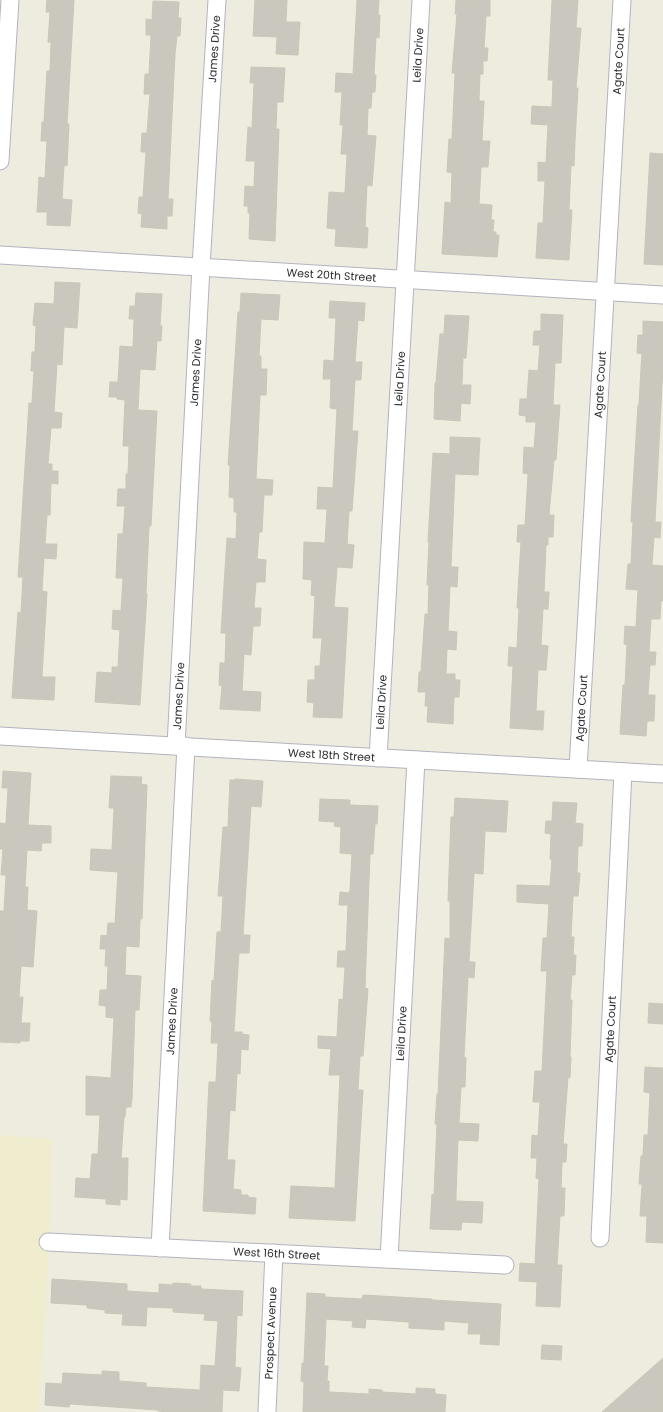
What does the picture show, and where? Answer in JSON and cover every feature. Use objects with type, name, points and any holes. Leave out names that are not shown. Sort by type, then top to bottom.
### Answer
[{"type":"street","points":[[0,161],[10,0]]},
{"type":"street","name":"James Drive","points":[[160,1248],[201,267],[217,0]]},
{"type":"street","name":"Leila Drive","points":[[378,758],[421,0]]},
{"type":"street","name":"Agate Court","points":[[578,769],[622,0]]},
{"type":"street","name":"West 20th Street","points":[[0,255],[663,295]]},
{"type":"street","name":"West 18th Street","points":[[0,736],[663,774]]},
{"type":"street","name":"Leila Drive","points":[[389,1259],[416,760]]},
{"type":"street","name":"Agate Court","points":[[600,1238],[624,772]]},
{"type":"street","name":"West 16th Street","points":[[48,1242],[505,1265]]},
{"type":"street","name":"Prospect Avenue","points":[[267,1412],[274,1253]]},
{"type":"shaded area","points":[[0,1135],[52,1139],[50,1228],[39,1412],[0,1412]]},
{"type":"building","points":[[47,0],[74,0],[67,124],[69,124],[67,166],[64,165],[62,199],[72,200],[70,226],[47,225],[47,212],[37,212],[39,177],[45,178],[47,141],[41,141],[42,122],[44,122],[47,71],[50,71],[51,42],[48,42],[50,12],[46,12]]},
{"type":"building","points":[[255,0],[287,0],[286,22],[300,22],[298,55],[276,54],[277,37],[253,36]]},
{"type":"building","points":[[357,0],[379,0],[378,15],[380,15],[379,38],[376,37],[374,75],[376,75],[375,92],[372,92],[371,108],[368,108],[367,135],[376,136],[372,186],[367,185],[365,227],[368,228],[367,248],[335,246],[336,229],[327,228],[329,192],[345,193],[347,154],[341,154],[343,125],[340,125],[342,92],[335,92],[336,73],[353,74]]},
{"type":"building","points":[[456,0],[490,0],[490,16],[486,16],[484,48],[488,48],[487,61],[483,61],[483,74],[480,74],[479,101],[484,101],[482,141],[490,141],[488,167],[481,167],[479,204],[492,205],[491,220],[494,220],[493,232],[496,232],[496,235],[499,235],[497,257],[442,254],[445,202],[451,203],[452,173],[447,172],[449,139],[452,139],[455,73],[452,73],[457,14],[455,14]]},
{"type":"building","points":[[552,0],[578,0],[576,28],[581,28],[576,88],[578,88],[574,166],[571,165],[569,210],[572,210],[569,260],[536,258],[538,223],[543,223],[545,181],[538,181],[538,162],[546,163],[548,125],[531,124],[532,106],[552,107],[553,80],[548,80]]},
{"type":"building","points":[[153,1],[179,2],[178,18],[181,18],[180,36],[177,36],[175,54],[168,199],[173,199],[172,216],[167,216],[167,229],[141,227],[142,214],[138,213],[139,197],[143,197],[146,152],[141,152],[142,133],[147,133],[150,94],[144,94],[145,74],[149,74],[151,35],[146,35],[146,19],[152,20]]},
{"type":"building","points":[[251,67],[285,68],[283,102],[277,102],[276,129],[279,129],[275,241],[249,239],[250,213],[248,213],[248,206],[244,206],[245,186],[254,187],[255,161],[246,161],[248,127],[252,128],[254,83],[250,83]]},
{"type":"building","points":[[650,153],[663,154],[663,265],[644,264]]},
{"type":"building","points":[[55,282],[80,283],[77,328],[64,327],[62,365],[57,364],[54,412],[62,413],[61,428],[51,428],[48,464],[52,464],[52,471],[58,471],[58,484],[51,483],[50,515],[47,515],[45,544],[57,544],[56,559],[44,558],[42,591],[47,592],[42,677],[55,677],[54,700],[12,698],[18,612],[21,613],[23,577],[18,577],[29,403],[32,403],[34,371],[31,371],[32,352],[35,352],[36,326],[33,325],[35,303],[54,304]]},
{"type":"building","points":[[136,293],[162,294],[160,326],[162,326],[161,341],[157,341],[155,370],[140,369],[138,410],[157,411],[151,526],[149,526],[147,594],[140,705],[95,702],[97,672],[112,673],[112,667],[118,667],[120,630],[112,629],[113,610],[121,611],[123,578],[116,578],[118,534],[123,534],[125,506],[117,506],[118,489],[126,489],[129,446],[123,446],[125,400],[117,399],[117,397],[109,397],[110,382],[118,382],[120,346],[133,347],[134,319],[129,319],[130,306],[135,306]]},
{"type":"building","points":[[241,293],[280,295],[278,320],[261,319],[259,356],[261,356],[261,369],[267,369],[266,395],[260,395],[256,479],[273,480],[272,495],[264,495],[262,532],[259,532],[257,559],[266,560],[265,582],[256,582],[254,608],[261,608],[260,626],[253,626],[251,655],[244,654],[242,691],[261,692],[260,711],[220,709],[222,686],[219,685],[220,663],[225,663],[226,633],[221,633],[227,538],[236,539],[237,512],[234,512],[234,498],[229,497],[230,465],[228,465],[238,312],[240,312]]},
{"type":"building","points":[[330,301],[365,303],[364,321],[358,320],[355,362],[362,362],[361,380],[355,380],[352,431],[358,431],[352,511],[349,511],[347,544],[354,545],[352,568],[337,567],[334,607],[348,608],[342,718],[313,717],[314,703],[307,702],[308,680],[315,680],[315,666],[320,666],[322,638],[313,638],[315,596],[311,595],[312,580],[303,579],[304,542],[325,543],[327,509],[317,509],[318,487],[333,488],[337,409],[330,408],[331,379],[323,379],[324,360],[334,361],[336,318],[329,318]]},
{"type":"building","points":[[541,314],[563,315],[561,363],[555,363],[553,405],[560,405],[556,460],[554,460],[549,515],[554,515],[553,537],[548,537],[548,545],[546,545],[544,592],[549,592],[548,609],[543,609],[541,645],[548,646],[546,670],[538,670],[536,711],[544,711],[543,730],[510,728],[513,666],[508,666],[509,647],[517,648],[519,608],[517,608],[521,542],[517,542],[518,525],[525,525],[528,474],[523,473],[524,447],[534,448],[536,422],[526,422],[526,416],[519,415],[520,399],[527,399],[529,370],[538,371],[540,345],[533,345],[534,331],[541,331]]},
{"type":"building","points":[[445,315],[469,316],[466,358],[463,358],[462,385],[471,385],[470,404],[461,403],[460,421],[434,419],[435,383],[440,334],[444,334]]},
{"type":"building","points":[[643,321],[663,322],[663,366],[655,522],[661,522],[660,538],[654,537],[652,565],[663,566],[663,601],[661,601],[660,619],[651,619],[649,652],[656,652],[655,665],[650,665],[648,695],[655,695],[654,721],[647,721],[646,736],[620,734],[627,645],[624,644],[625,626],[636,627],[638,590],[626,589],[628,564],[631,564],[633,522],[631,522],[642,354],[637,353],[638,335],[643,335]]},
{"type":"building","points":[[450,437],[480,438],[478,475],[455,474],[451,567],[458,567],[457,587],[450,586],[448,631],[457,632],[456,650],[447,649],[446,674],[455,674],[455,680],[460,680],[459,697],[454,697],[453,724],[427,722],[428,706],[425,706],[426,692],[418,692],[419,672],[421,672],[425,614],[428,614],[428,542],[433,453],[450,454]]},
{"type":"building","points":[[3,771],[31,773],[28,825],[51,826],[51,843],[42,843],[41,851],[27,850],[25,887],[28,887],[27,910],[37,911],[33,967],[21,966],[19,997],[23,997],[21,1023],[30,1023],[29,1041],[20,1041],[20,1043],[0,1042],[0,911],[4,911],[6,875],[1,875],[3,849],[0,849],[0,823],[6,824],[8,788],[2,788]]},
{"type":"building","points":[[111,776],[142,777],[141,784],[147,785],[142,919],[140,919],[139,947],[126,946],[125,975],[141,976],[139,1010],[135,1010],[132,1099],[131,1107],[126,1107],[124,1117],[121,1158],[128,1158],[127,1200],[120,1199],[120,1205],[106,1204],[106,1199],[75,1197],[76,1178],[90,1179],[92,1154],[98,1154],[100,1115],[86,1115],[86,1076],[111,1078],[114,1018],[106,1017],[106,1006],[99,1005],[100,990],[107,990],[108,966],[105,966],[106,949],[100,949],[101,935],[107,936],[108,923],[115,923],[118,872],[90,870],[91,849],[112,850],[114,808],[109,808]]},
{"type":"building","points":[[230,780],[263,781],[261,807],[251,806],[243,935],[250,935],[249,953],[239,953],[234,1032],[242,1032],[242,1034],[249,1035],[248,1050],[241,1049],[240,1074],[237,1073],[235,1111],[230,1110],[227,1160],[235,1160],[233,1189],[241,1190],[241,1195],[248,1195],[248,1197],[256,1198],[255,1214],[203,1211],[209,1082],[216,1082],[218,1043],[211,1043],[212,1022],[210,1021],[212,980],[214,981],[217,932],[221,932],[223,896],[218,896],[223,827],[228,827]]},
{"type":"building","points":[[455,798],[508,801],[506,832],[485,831],[483,874],[474,873],[469,962],[475,962],[474,978],[468,977],[464,1057],[466,1058],[465,1087],[461,1087],[459,1123],[479,1124],[478,1141],[458,1140],[456,1201],[483,1202],[482,1223],[462,1222],[461,1230],[430,1229],[432,1194],[434,1195],[437,1124],[435,1124],[438,1094],[445,938],[450,939],[450,901],[448,901],[451,817],[454,817]]},
{"type":"building","points":[[320,799],[350,800],[350,805],[378,806],[373,854],[370,854],[365,988],[368,989],[363,1056],[360,1056],[358,1090],[363,1090],[355,1221],[289,1218],[291,1186],[335,1188],[340,1075],[329,1075],[331,1049],[318,1048],[318,1036],[337,1037],[339,999],[343,1000],[345,967],[337,967],[338,951],[346,951],[348,905],[339,905],[340,892],[349,893],[350,890],[352,854],[340,853],[341,827],[334,826],[335,822],[319,821]]},
{"type":"building","points":[[553,802],[577,803],[575,823],[583,824],[582,846],[578,846],[577,873],[580,873],[578,896],[573,896],[571,937],[574,937],[573,955],[576,955],[575,975],[572,975],[570,1000],[572,1000],[570,1078],[568,1077],[563,1144],[567,1144],[566,1162],[562,1162],[561,1188],[565,1188],[564,1216],[560,1216],[557,1265],[562,1265],[560,1307],[536,1306],[537,1282],[519,1281],[520,1263],[535,1264],[539,1179],[536,1178],[537,1158],[531,1158],[532,1135],[538,1136],[540,1102],[533,1102],[535,1071],[542,1071],[547,971],[541,971],[543,938],[547,938],[549,904],[517,902],[517,885],[550,886],[552,860],[550,859],[551,834],[545,833],[546,821],[552,821]]},
{"type":"building","points":[[649,1003],[663,1004],[663,1024],[648,1023]]},
{"type":"building","points":[[645,1067],[663,1068],[663,1243],[646,1242],[647,1216],[640,1216],[642,1184],[639,1184],[641,1156],[643,1156],[644,1135],[648,1135],[650,1093],[644,1092]]},
{"type":"building","points":[[52,1279],[127,1284],[127,1291],[159,1293],[159,1284],[172,1285],[173,1283],[201,1286],[201,1289],[243,1291],[242,1316],[237,1315],[235,1367],[241,1368],[239,1391],[223,1390],[222,1412],[168,1412],[70,1404],[69,1407],[45,1405],[46,1383],[62,1384],[63,1373],[102,1375],[102,1371],[119,1372],[119,1381],[146,1383],[146,1387],[200,1390],[201,1365],[215,1366],[218,1321],[204,1320],[205,1314],[173,1312],[173,1308],[147,1307],[146,1326],[122,1325],[123,1314],[105,1313],[105,1310],[87,1308],[87,1305],[51,1303]]},
{"type":"building","points":[[307,1293],[325,1294],[325,1297],[362,1299],[363,1295],[501,1304],[499,1345],[480,1344],[481,1334],[468,1334],[469,1323],[444,1321],[444,1330],[409,1328],[409,1322],[366,1319],[365,1328],[352,1327],[353,1321],[326,1319],[324,1366],[328,1366],[327,1381],[329,1381],[329,1392],[369,1394],[369,1389],[382,1390],[382,1392],[416,1394],[416,1388],[435,1389],[435,1394],[446,1395],[445,1412],[303,1412],[304,1382],[301,1381],[302,1363],[304,1363]]},
{"type":"building","points":[[542,1345],[562,1346],[561,1360],[541,1359]]},
{"type":"building","points":[[663,1358],[663,1412],[602,1412]]}]
